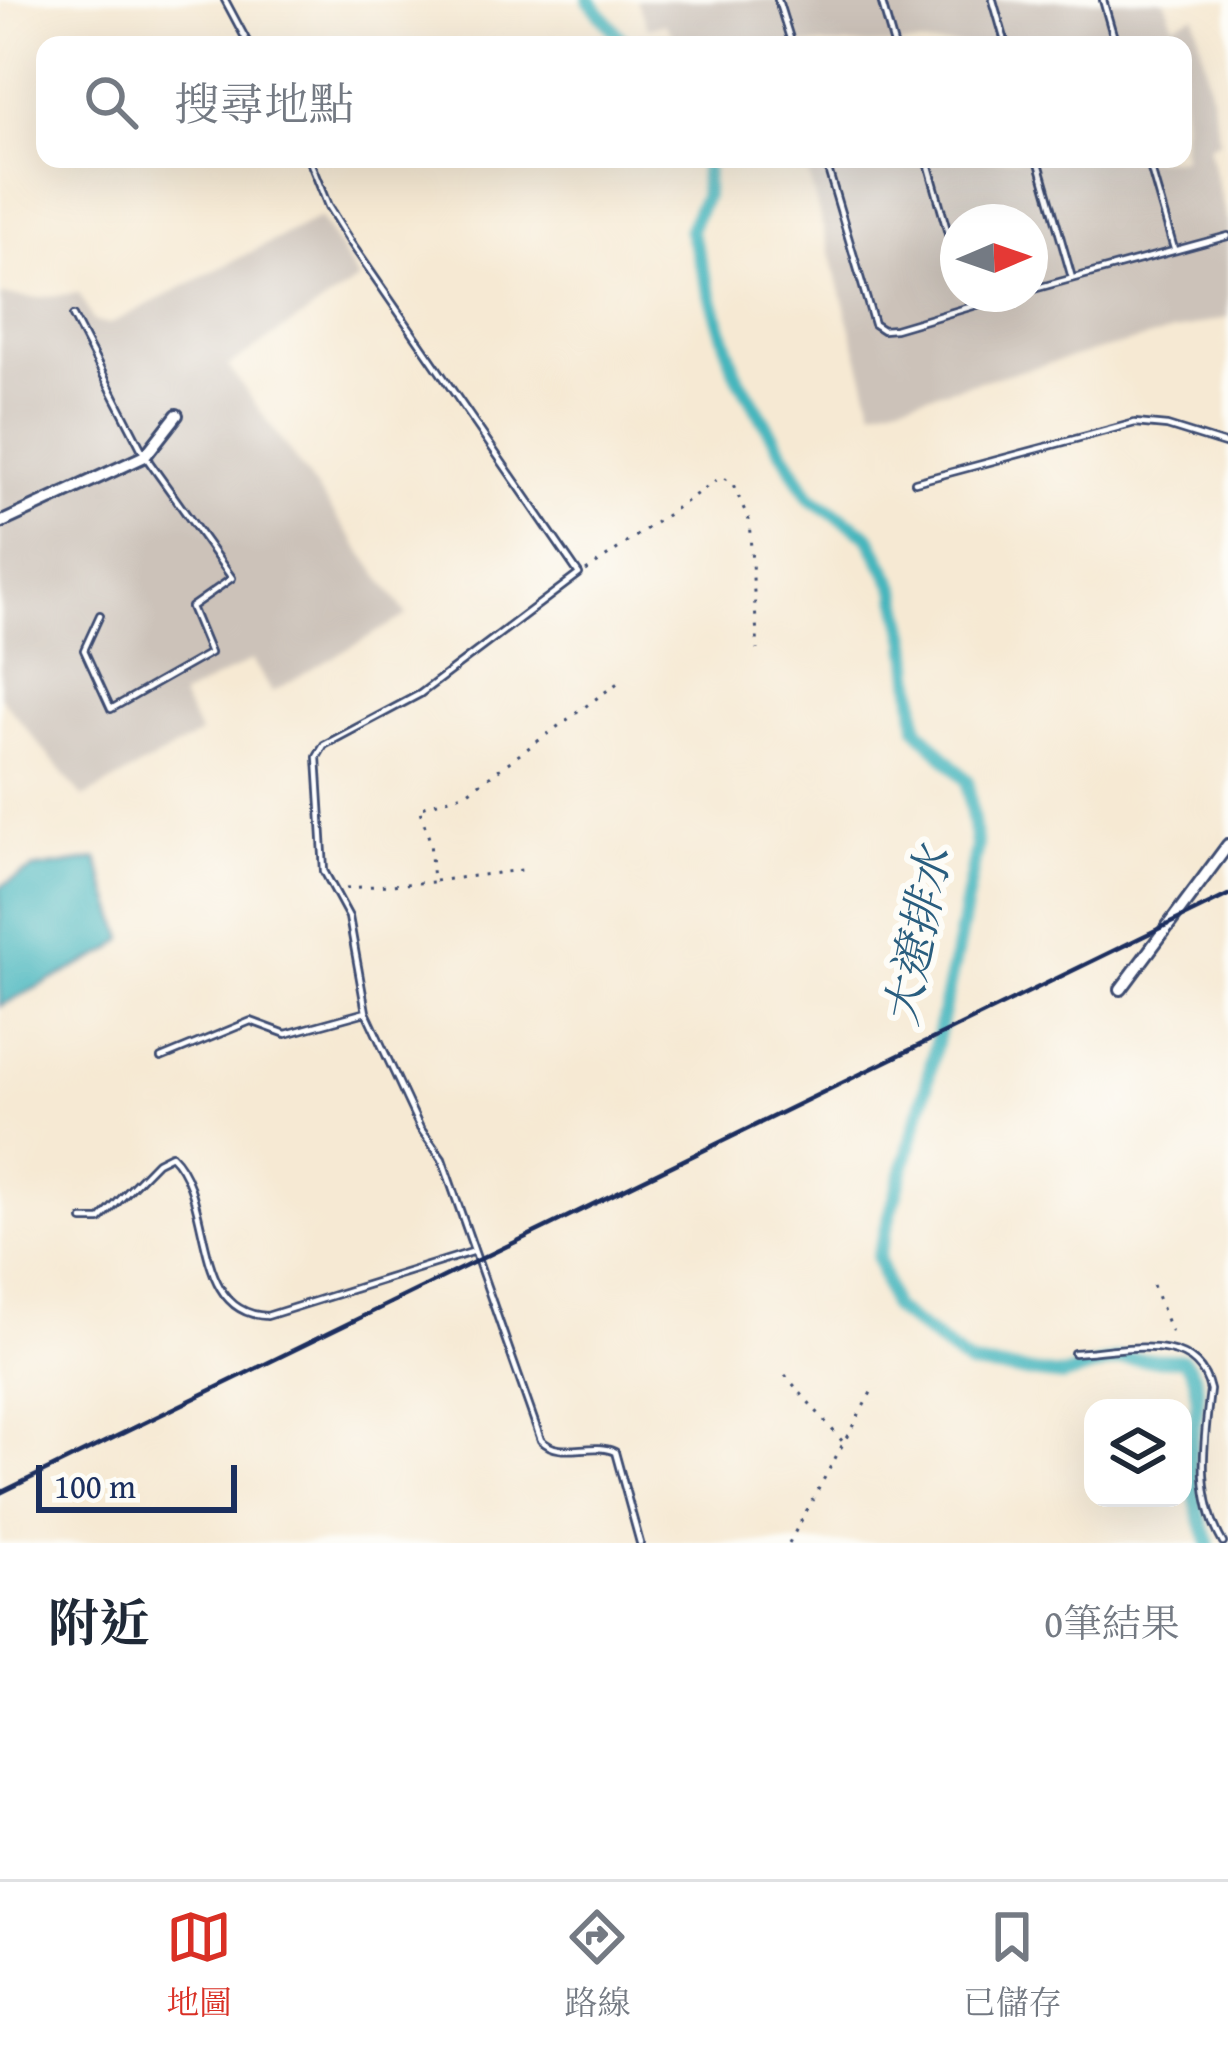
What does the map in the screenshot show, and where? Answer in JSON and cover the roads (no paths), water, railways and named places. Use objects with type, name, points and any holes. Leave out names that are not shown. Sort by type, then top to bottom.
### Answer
[{"type":"street","points":[[0,523],[145,456],[177,415]]},
{"type":"street","points":[[1121,988],[1228,845]]},
{"type":"lane","points":[[225,0],[244,36]]},
{"type":"lane","points":[[778,0],[789,36]]},
{"type":"lane","points":[[881,0],[891,36]]},
{"type":"lane","points":[[993,0],[1003,36]]},
{"type":"lane","points":[[1103,0],[1113,36]]},
{"type":"lane","points":[[313,168],[328,206],[351,243],[579,574],[420,694],[318,752],[324,872],[349,917],[366,1012],[420,1128],[442,1159],[541,1440],[554,1450],[607,1447],[615,1452],[640,1543]]},
{"type":"lane","points":[[828,168],[874,324],[883,330],[950,312]]},
{"type":"lane","points":[[930,168],[940,205]]},
{"type":"lane","points":[[1041,168],[1072,278]]},
{"type":"lane","points":[[1151,168],[1174,249]]},
{"type":"lane","points":[[1048,285],[1228,236]]},
{"type":"lane","points":[[74,316],[145,456],[232,578],[190,608],[210,653],[112,710],[84,650],[100,615]]},
{"type":"lane","points":[[915,482],[1135,423],[1228,445]]},
{"type":"lane","points":[[161,1058],[251,1021],[286,1034],[366,1012]]},
{"type":"lane","points":[[83,1220],[100,1220],[157,1162],[171,1155],[196,1199],[212,1274],[230,1301],[250,1316],[267,1316],[472,1252]]},
{"type":"lane","points":[[1074,1354],[1174,1348],[1191,1358],[1208,1380],[1202,1480],[1222,1543]]},
{"type":"water","points":[[97,859],[124,939],[0,1006],[0,887],[33,869]]},
{"type":"waterway","name":"大遼排水","points":[[589,0],[619,36]]},
{"type":"waterway","name":"大遼排水","points":[[706,168],[705,196],[690,229],[735,372],[810,498],[868,535],[896,589],[908,642],[917,728],[967,781],[977,846],[924,1096],[878,1257],[893,1307],[970,1365],[1062,1376],[1120,1359],[1183,1360],[1198,1394],[1191,1469],[1209,1543]]},
{"type":"railway","points":[[0,1493],[1228,895]]}]
